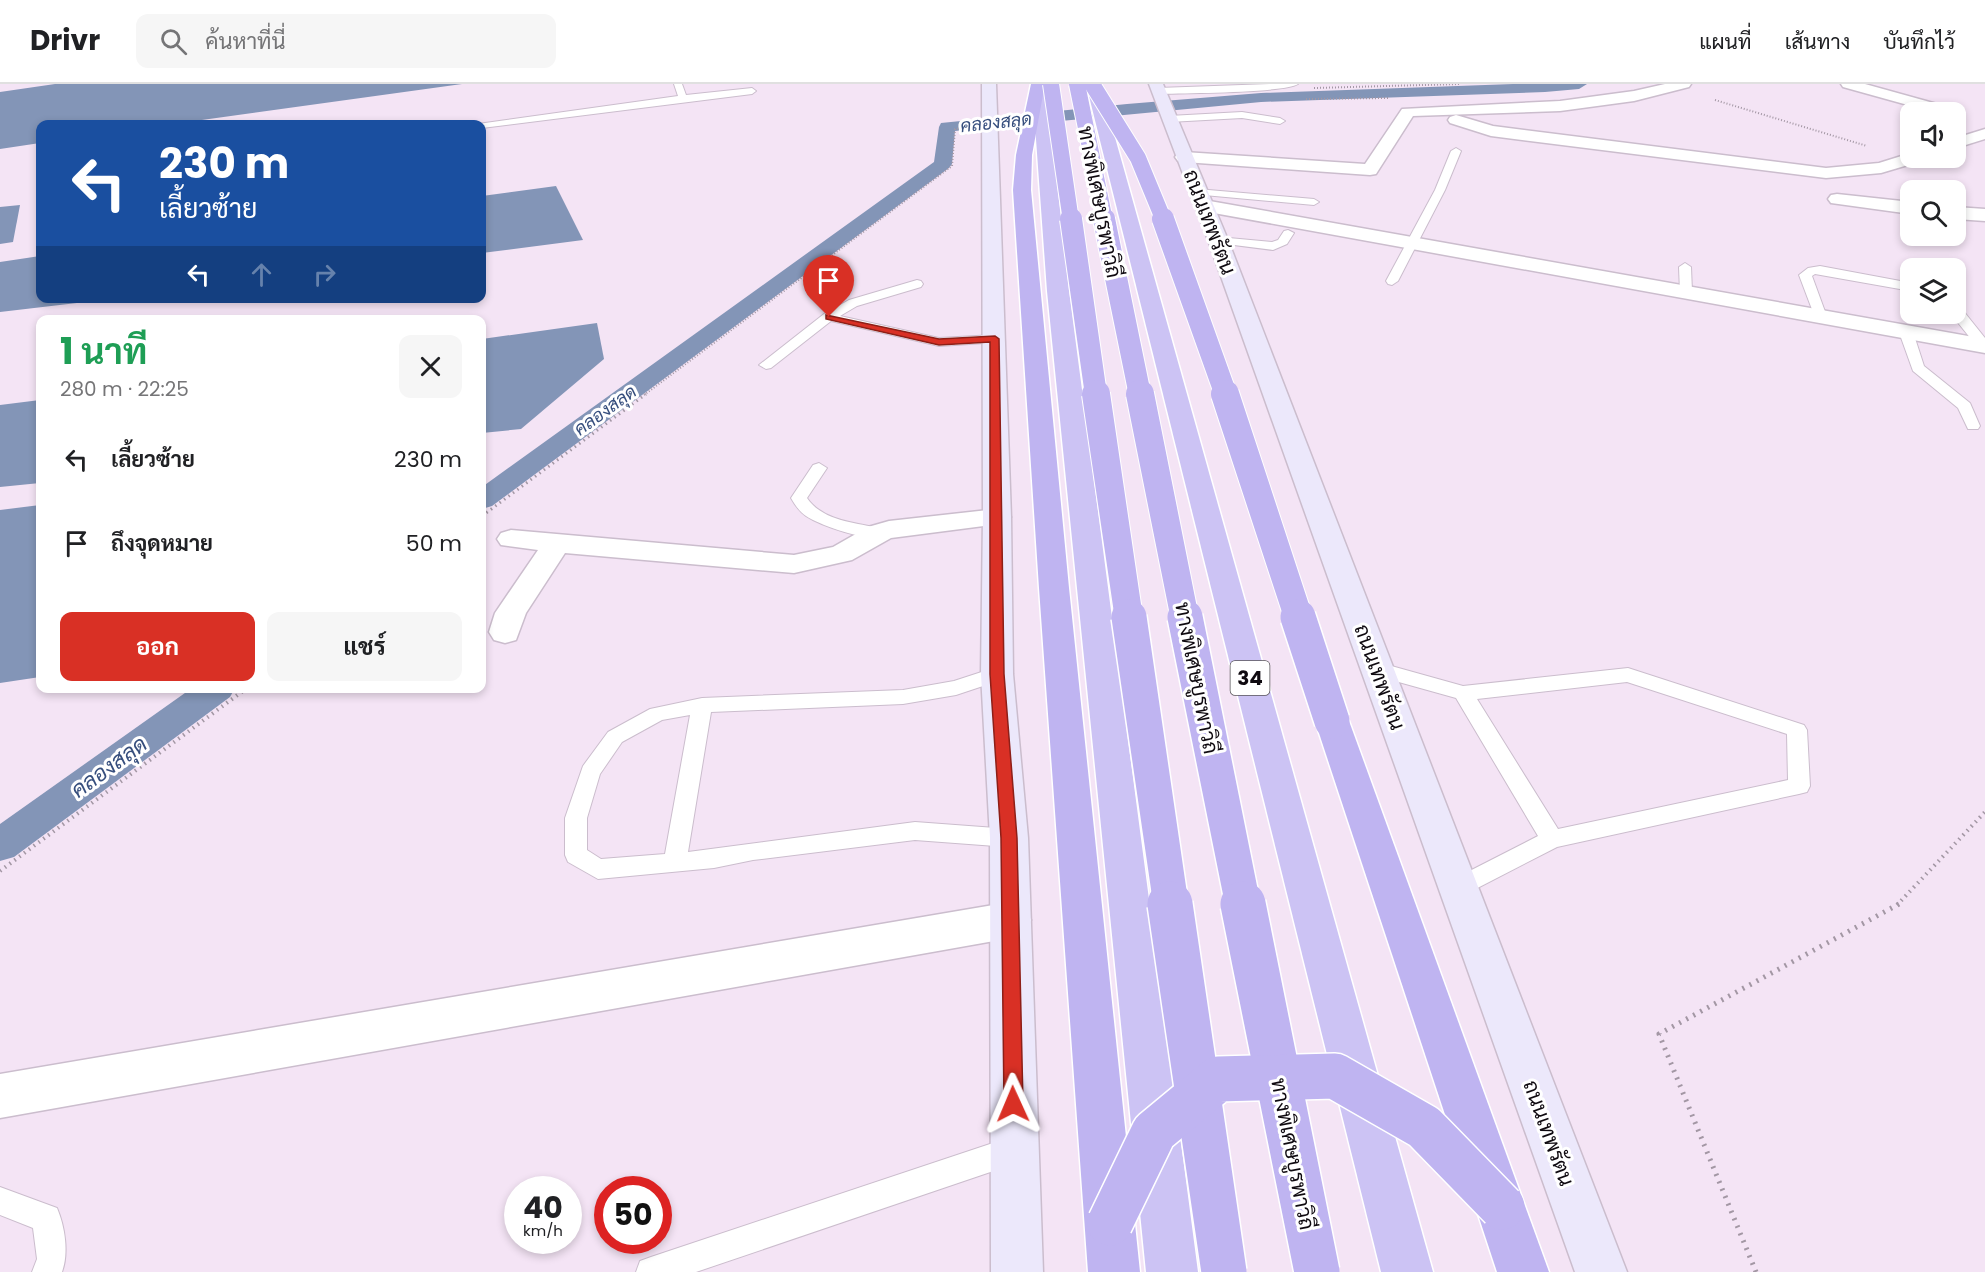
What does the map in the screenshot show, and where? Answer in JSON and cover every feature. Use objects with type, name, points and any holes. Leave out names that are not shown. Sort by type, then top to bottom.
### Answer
[{"type":"highway","points":[[1038,84],[1024,155],[1022,190],[1053,576],[1114,1272]]},
{"type":"highway","points":[[1038,84],[1058,291],[1173,1272]]},
{"type":"highway","name":"ทางพิเศษบูรพาวิถี","points":[[1051,84],[1224,1272]]},
{"type":"highway","name":"ทางพิเศษบูรพาวิถี","points":[[1077,84],[1317,1272]]},
{"type":"highway","points":[[1092,84],[1138,158],[1153,190],[1223,386],[1332,721],[1523,1272]]},
{"type":"highway","name":"34","points":[[1092,84],[1407,1272]]},
{"type":"highway","points":[[1110,1223],[1154,1132],[1218,1079],[1335,1076],[1424,1127],[1502,1207]]},
{"type":"main road","points":[[989,84],[995,339],[997,674],[1009,838],[1017,1272]]},
{"type":"main road","name":"ถนนเทพรัตน","points":[[1162,101],[1218,240],[1601,1272]]},
{"type":"street","points":[[1184,157],[1370,170],[1408,112],[1560,106],[1634,96],[1683,84]]},
{"type":"street","points":[[1848,84],[1913,102]]},
{"type":"street","points":[[1428,112],[1491,131],[1826,173],[1881,168],[1900,161]]},
{"type":"street","points":[[1201,199],[1412,243],[1984,346]]},
{"type":"street","points":[[1837,199],[1900,207]]},
{"type":"street","points":[[1966,214],[1985,215]]},
{"type":"street","points":[[511,539],[794,564],[842,554],[878,533],[997,517]]},
{"type":"street","points":[[505,632],[511,613],[557,543]]},
{"type":"street","points":[[0,1096],[1011,920]]},
{"type":"lane","points":[[678,84],[683,98]]},
{"type":"lane","points":[[1162,101],[1294,84]]},
{"type":"lane","points":[[486,124],[752,91]]},
{"type":"lane","points":[[1162,101],[1280,120]]},
{"type":"lane","points":[[1392,281],[1440,190],[1456,151]]},
{"type":"lane","points":[[1201,199],[1314,202]]},
{"type":"lane","points":[[1218,240],[1273,246],[1283,242],[1288,233]]},
{"type":"lane","points":[[1685,267],[1686,292]]},
{"type":"lane","points":[[1821,317],[1806,282],[1805,275],[1812,271],[1820,270],[1900,284]]},
{"type":"lane","points":[[766,365],[829,317],[853,303],[917,284]]},
{"type":"lane","points":[[829,317],[939,342],[995,339]]},
{"type":"lane","points":[[1966,324],[1984,346]]},
{"type":"lane","points":[[1906,332],[1918,369],[1965,406],[1973,426]]},
{"type":"lane","points":[[819,468],[799,498],[802,506],[817,516],[853,528],[878,533]]},
{"type":"lane","points":[[1377,669],[1463,693],[1628,675],[1797,729],[1799,786],[1552,839],[1458,888]]},
{"type":"lane","points":[[997,674],[956,688],[903,697],[702,705],[657,714],[615,737],[590,772],[576,818],[576,855],[598,869],[714,859],[753,850],[915,831],[1009,838]]},
{"type":"lane","points":[[1463,693],[1552,839]]},
{"type":"lane","points":[[675,861],[702,705]]},
{"type":"lane","points":[[651,1272],[1014,1150]]},
{"type":"lane","points":[[0,1201],[48,1218],[52,1259],[47,1272]]},
{"type":"path","points":[[1715,100],[1900,155]]},
{"type":"path","points":[[486,513],[952,166],[955,129],[990,124]]},
{"type":"path","points":[[0,871],[240,693]]},
{"type":"path","points":[[1756,1272],[1659,1034],[1898,905],[1985,812]]},
{"type":"water","points":[[55,84],[462,84],[202,120],[36,120],[36,144],[0,149],[0,92]]},
{"type":"water","points":[[556,186],[583,240],[486,252],[486,195]]},
{"type":"water","points":[[20,205],[13,242],[0,244],[0,207]]},
{"type":"water","points":[[36,257],[36,303],[77,303],[0,312],[0,262]]},
{"type":"water","points":[[597,323],[604,359],[521,429],[486,433],[486,338]]},
{"type":"water","points":[[36,400],[36,483],[0,487],[0,405]]},
{"type":"water","points":[[36,506],[36,678],[0,683],[0,510]]},
{"type":"waterway","name":"คลองสลุด","points":[[486,497],[943,164],[947,127],[1216,101],[1340,93],[1511,89],[1579,84]]},
{"type":"waterway","name":"คลองสลุด","points":[[0,845],[211,693]]},
{"type":"route","points":[[829,317],[939,342],[995,339],[997,674],[1009,838],[1013,1104]]}]
